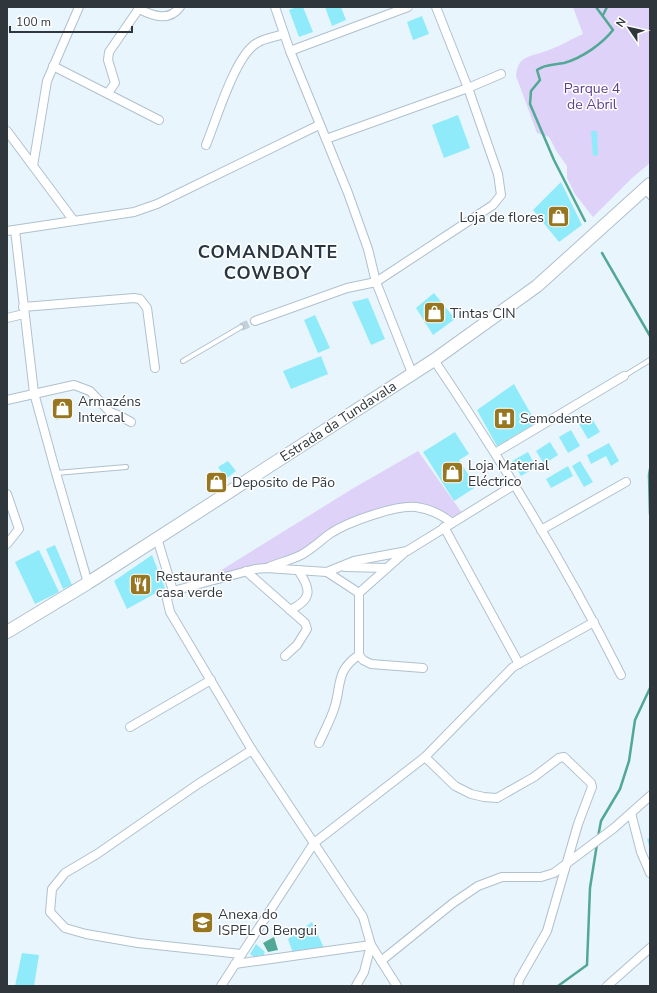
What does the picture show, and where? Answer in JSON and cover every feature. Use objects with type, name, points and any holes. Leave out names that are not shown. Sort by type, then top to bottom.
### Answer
[{"type":"main road","name":"Estrada da Tundavala","points":[[8,628],[88,583],[434,360],[537,286],[648,190]]},
{"type":"street","points":[[33,166],[44,92],[53,66],[80,7]]},
{"type":"street","points":[[108,94],[115,83],[108,60],[109,52],[139,8],[154,16],[163,17],[176,13],[180,7]]},
{"type":"street","points":[[275,7],[290,51],[326,139],[368,249],[376,282],[412,373]]},
{"type":"street","points":[[290,51],[408,7]]},
{"type":"street","points":[[255,322],[347,288],[376,282],[493,205],[501,195],[498,174],[468,88],[436,7]]},
{"type":"street","points":[[206,145],[236,69],[244,54],[257,43],[284,34]]},
{"type":"street","points":[[53,66],[159,120]]},
{"type":"street","points":[[326,139],[468,88],[501,74]]},
{"type":"street","points":[[88,583],[34,393],[24,310],[11,231],[134,212],[157,204],[319,125]]},
{"type":"street","points":[[7,131],[74,221]]},
{"type":"street","points":[[7,318],[24,310],[134,298],[140,299],[147,308],[155,368]]},
{"type":"street","points":[[434,360],[495,453],[541,530],[594,622],[621,675]]},
{"type":"street","points":[[495,453],[624,376]]},
{"type":"street","points":[[7,400],[74,385],[90,391],[110,412],[131,422]]},
{"type":"street","points":[[541,530],[626,482]]},
{"type":"street","points":[[423,668],[371,664],[363,660],[358,655],[359,593],[407,551],[514,485]]},
{"type":"street","points":[[7,494],[19,529],[7,544]]},
{"type":"street","points":[[397,986],[371,945],[363,917],[252,750],[170,612],[167,599],[169,594],[173,591],[246,571],[266,568],[301,555],[332,533],[354,521],[402,508],[415,507],[429,510],[442,515],[452,523]]},
{"type":"street","points":[[444,528],[519,664]]},
{"type":"street","points":[[157,538],[173,591]]},
{"type":"street","points":[[266,568],[327,572],[354,562],[407,551]]},
{"type":"street","points":[[340,567],[387,568]]},
{"type":"street","points":[[290,610],[300,605],[308,594],[308,586],[298,570]]},
{"type":"street","points":[[246,571],[305,623],[307,629],[297,645],[285,656]]},
{"type":"street","points":[[327,572],[359,593]]},
{"type":"street","points":[[221,986],[314,843],[425,757],[513,667],[594,622]]},
{"type":"street","points":[[319,743],[334,710],[341,674],[349,662],[358,655]]},
{"type":"street","points":[[130,727],[211,680]]},
{"type":"street","points":[[241,954],[138,943],[86,934],[65,928],[50,912],[52,889],[65,873],[97,854],[198,784],[252,750]]},
{"type":"street","points":[[425,757],[455,786],[471,794],[484,797],[496,798],[534,777],[559,758],[568,759],[590,779],[592,787],[578,824],[547,931],[519,980],[518,986]]},
{"type":"street","points":[[381,961],[453,903],[478,886],[502,877],[541,877],[554,873],[566,865],[650,796]]},
{"type":"street","points":[[631,812],[641,852],[650,873]]},
{"type":"street","points":[[235,964],[371,945]]},
{"type":"street","points":[[356,986],[364,972],[371,945]]},
{"type":"street","points":[[608,986],[650,948]]},
{"type":"lane","points":[[183,361],[241,327]]},
{"type":"lane","points":[[624,376],[650,360]]},
{"type":"lane","points":[[56,474],[126,467]]},
{"type":"green space","name":"Parque 4 de Abril","points":[[573,7],[650,7],[650,163],[632,178],[593,217],[575,194],[567,178],[567,166],[549,137],[537,133],[516,76],[517,69],[522,60],[556,47],[583,34]]},
{"type":"green space","points":[[418,451],[462,513],[454,520],[434,510],[421,506],[399,504],[389,506],[352,523],[316,544],[294,554],[257,566],[207,579],[352,489]]},
{"type":"shaded area","points":[[274,937],[278,950],[268,952],[263,943]]},
{"type":"building","points":[[296,7],[303,7],[313,32],[299,37],[289,10]]},
{"type":"building","points":[[325,7],[341,7],[346,20],[332,26]]},
{"type":"building","points":[[422,16],[429,34],[413,40],[407,22]]},
{"type":"building","points":[[458,115],[470,148],[444,158],[432,125]]},
{"type":"building","points":[[591,131],[597,131],[598,155],[593,156]]},
{"type":"building","name":"Loja de flores","points":[[561,182],[582,225],[559,242],[533,210]]},
{"type":"building","name":"Tintas CIN","points":[[434,293],[455,319],[433,335],[416,308]]},
{"type":"building","points":[[368,298],[385,339],[371,345],[352,302]]},
{"type":"building","points":[[315,315],[330,348],[318,353],[304,320]]},
{"type":"building","points":[[321,356],[328,374],[291,389],[283,371]]},
{"type":"building","points":[[514,384],[536,423],[497,446],[477,410]]},
{"type":"building","name":"Armazéns Intercal","points":[[68,398],[71,417],[56,420],[53,401]]},
{"type":"building","points":[[591,417],[600,432],[588,439],[579,424]]},
{"type":"building","points":[[571,430],[580,446],[568,453],[559,437]]},
{"type":"building","name":"Loja Material Eléctrico","points":[[455,432],[469,454],[459,460],[476,487],[454,501],[423,452]]},
{"type":"building","points":[[550,442],[558,455],[544,464],[536,451]]},
{"type":"building","points":[[609,443],[619,461],[611,466],[606,456],[591,464],[587,455]]},
{"type":"building","points":[[528,452],[536,467],[521,476],[512,461]]},
{"type":"building","points":[[228,461],[236,471],[226,479],[218,467]]},
{"type":"building","points":[[580,461],[593,482],[584,487],[572,466]]},
{"type":"building","points":[[568,466],[573,476],[551,488],[546,479]]},
{"type":"building","name":"Deposito de Pão","points":[[220,473],[226,479],[215,484],[212,477]]},
{"type":"building","points":[[55,545],[72,585],[63,589],[46,549]]},
{"type":"building","points":[[39,550],[59,592],[35,604],[15,562]]},
{"type":"building","name":"Restaurante casa verde","points":[[152,555],[165,588],[127,609],[114,581]]},
{"type":"building","points":[[650,838],[650,849],[647,839]]},
{"type":"building","points":[[312,922],[324,948],[293,953],[288,939]]},
{"type":"building","points":[[256,944],[265,952],[263,956],[259,955],[257,959],[250,954]]},
{"type":"building","points":[[22,953],[39,955],[34,986],[15,986]]},
{"type":"waterway","points":[[585,221],[554,160],[530,104],[531,91],[540,80],[537,70],[546,66],[564,63],[578,58],[597,45],[613,30],[596,7]]},
{"type":"waterway","points":[[603,15],[607,7]]},
{"type":"waterway","points":[[602,253],[650,336]]},
{"type":"waterway","points":[[650,469],[650,514]]},
{"type":"waterway","points":[[598,837],[601,821],[620,789],[629,761],[635,720],[650,688]]},
{"type":"waterway","points":[[558,986],[587,965],[590,888],[597,844]]},
{"type":"tunnel","points":[[241,327],[255,321]]},
{"type":"place","name":"Loja de flores","points":[[559,217]]},
{"type":"place","name":"Tintas CIN","points":[[435,313]]},
{"type":"place","name":"Armazéns Intercal","points":[[62,409]]},
{"type":"place","name":"Semodente","points":[[504,418]]},
{"type":"place","name":"Loja Material Eléctrico","points":[[452,473]]},
{"type":"place","name":"Deposito de Pão","points":[[217,482]]},
{"type":"place","name":"Restaurante casa verde","points":[[140,584]]},
{"type":"place","name":"Anexa do ISPEL O Bengui","points":[[203,922]]},
{"type":"district","name":"COMANDANTE COWBOY","points":[[268,262]]}]
